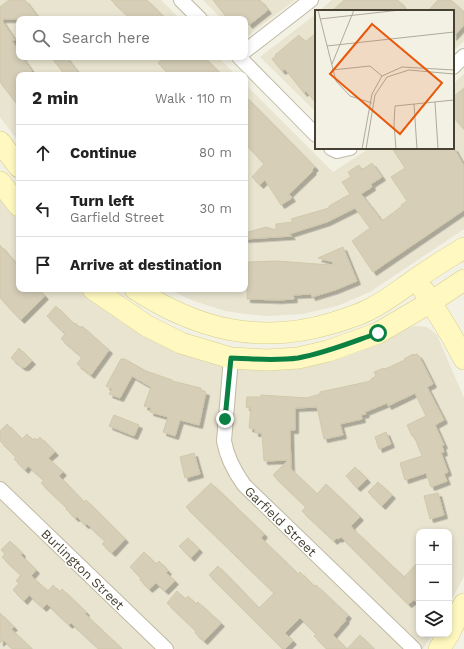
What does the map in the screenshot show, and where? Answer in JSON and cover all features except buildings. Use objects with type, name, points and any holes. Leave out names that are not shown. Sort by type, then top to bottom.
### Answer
[{"type":"main road","points":[[0,182],[16,202]]},
{"type":"main road","points":[[139,292],[157,304],[187,318],[216,327],[252,333],[284,333],[315,328],[344,320],[370,310],[464,248]]},
{"type":"main road","points":[[416,279],[464,359]]},
{"type":"main road","points":[[97,292],[147,326],[181,343],[231,358],[267,360],[298,358],[328,351],[378,333],[431,302],[464,280]]},
{"type":"main road","points":[[147,326],[157,304]]},
{"type":"main road","points":[[452,628],[464,604]]},
{"type":"main road","points":[[439,649],[447,637]]},
{"type":"street","points":[[181,0],[197,16]]},
{"type":"street","points":[[248,49],[311,0]]},
{"type":"street","points":[[454,66],[464,56]]},
{"type":"street","points":[[242,60],[315,134]]},
{"type":"street","name":"Garfield Street","points":[[231,358],[224,442],[226,455],[235,472],[244,485],[414,649]]},
{"type":"street","name":"Burlington Street","points":[[0,489],[166,649]]},
{"type":"shaded area","points":[[0,0],[161,0],[177,16],[16,16],[16,60],[221,60],[233,72],[16,72],[16,138],[0,117]]},
{"type":"shaded area","points":[[203,0],[295,0],[248,36],[248,16],[219,16]]},
{"type":"shaded area","points":[[332,0],[464,0],[464,41],[454,50],[454,10],[320,10]]},
{"type":"shaded area","points":[[315,15],[315,111],[260,57]]},
{"type":"shaded area","points":[[464,74],[464,229],[370,292],[337,306],[303,314],[268,316],[225,311],[191,300],[174,292],[248,292],[248,87],[333,172],[368,149],[454,149],[454,83]]},
{"type":"shaded area","points":[[0,198],[16,217],[16,292],[85,292],[137,332],[158,343],[324,363],[343,358],[377,345],[410,327],[427,327],[437,335],[464,398],[464,573],[463,579],[452,599],[452,529],[416,529],[416,637],[431,637],[423,649],[0,649]]},
{"type":"route","points":[[225,419],[231,358],[267,360],[298,358],[328,351],[378,333]]}]
